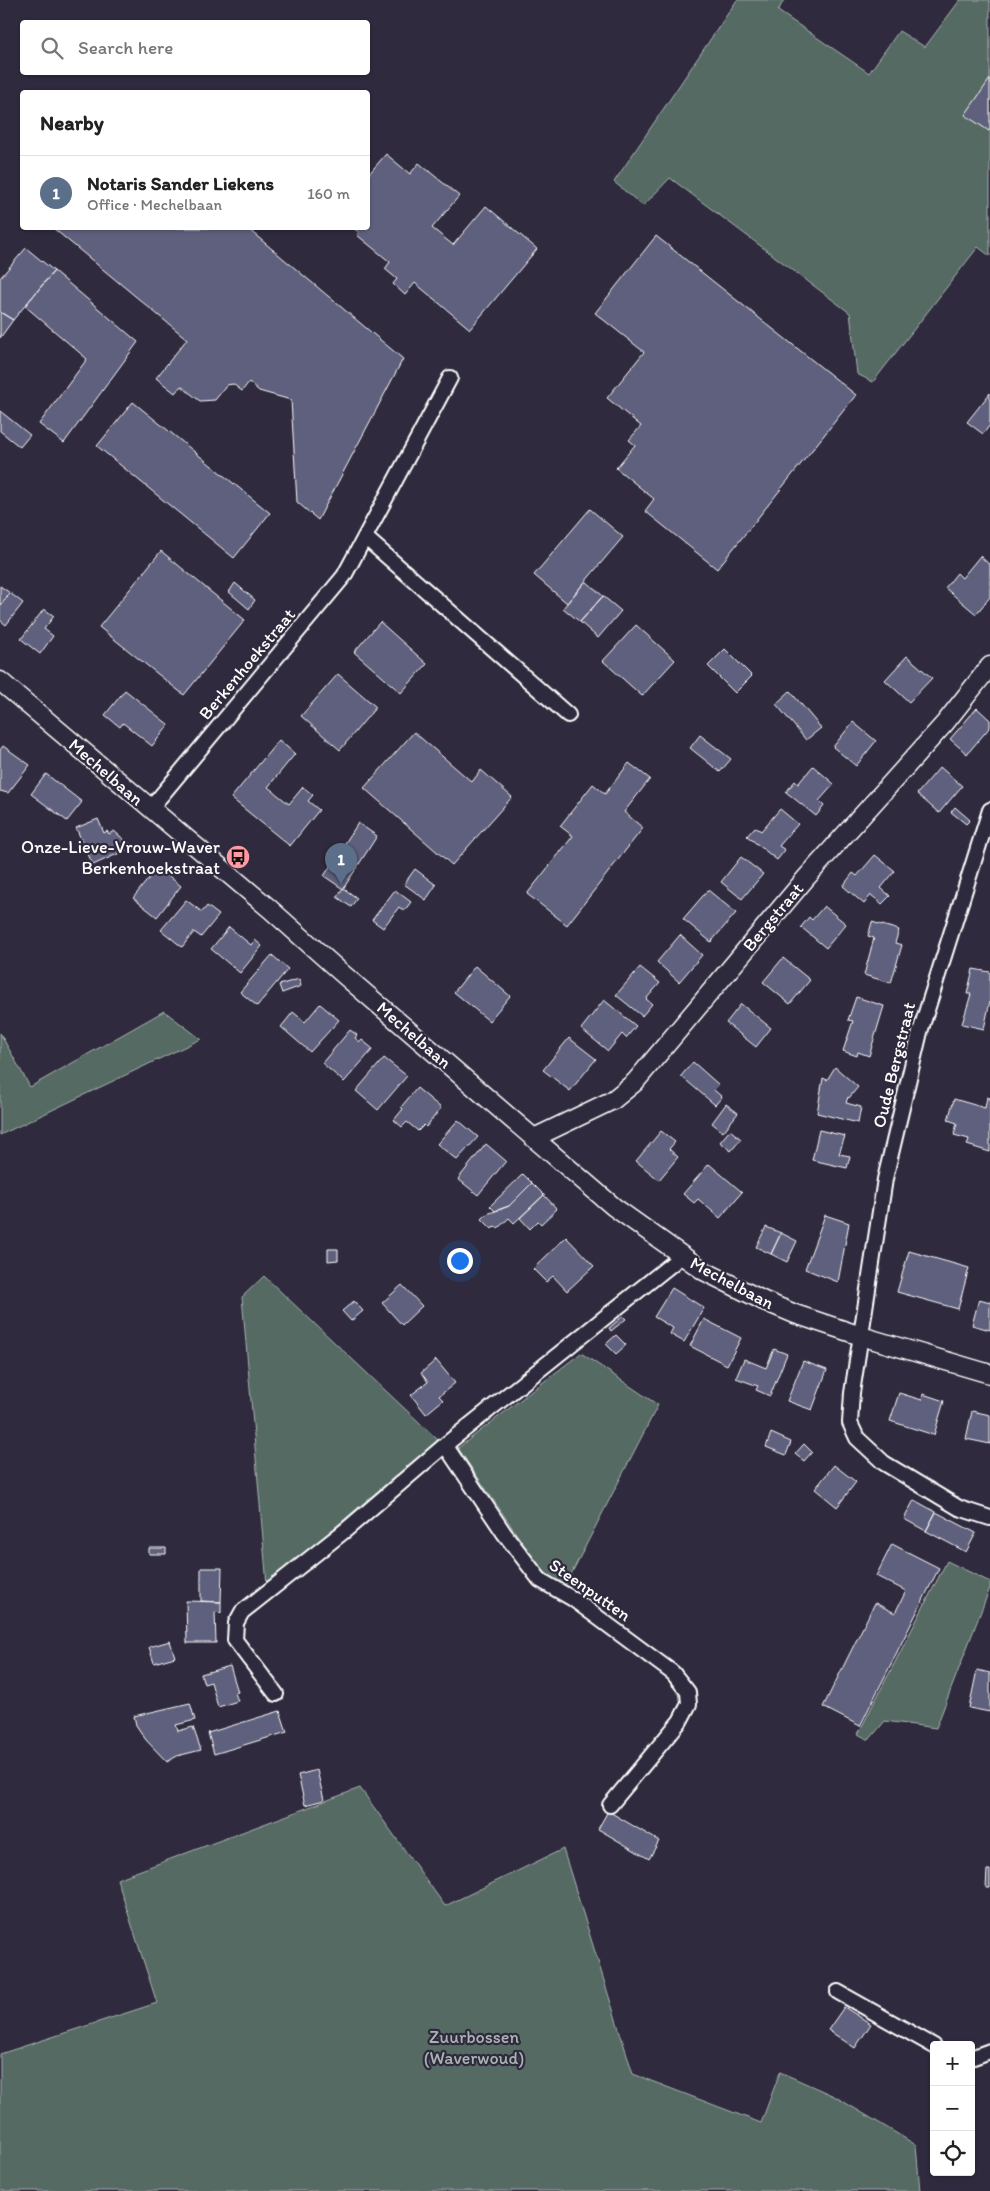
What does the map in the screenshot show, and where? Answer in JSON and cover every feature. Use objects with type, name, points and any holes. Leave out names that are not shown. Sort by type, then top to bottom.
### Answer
[{"type":"street","name":"Berkenhoekstraat","points":[[150,809],[344,576],[450,378]]},
{"type":"street","points":[[366,538],[568,715]]},
{"type":"street","name":"Bergstraat","points":[[534,1138],[613,1100],[635,1082],[806,878],[945,723],[990,666]]},
{"type":"street","name":"Mechelbaan","points":[[0,681],[270,909],[614,1207],[679,1255],[704,1271],[795,1314],[861,1336],[990,1374]]},
{"type":"street","name":"Oude Bergstraat","points":[[861,1336],[885,1179],[920,1032],[990,810]]},
{"type":"street","points":[[276,1694],[235,1640],[236,1623],[242,1612],[347,1529],[445,1446],[665,1269],[679,1255]]},
{"type":"street","points":[[861,1336],[850,1423],[857,1438],[884,1463],[959,1508],[990,1518]]},
{"type":"street","name":"Steenputten","points":[[445,1446],[504,1532],[540,1580],[573,1600],[673,1674],[688,1692],[689,1704],[680,1721],[610,1804]]},
{"type":"street","points":[[838,1992],[930,2044]]},
{"type":"street","points":[[975,2057],[990,2051]]},
{"type":"green space","points":[[737,0],[784,0],[778,11],[869,73],[899,31],[925,47],[960,0],[990,0],[990,256],[978,247],[873,382],[857,374],[850,313],[670,178],[643,206],[614,182]]},
{"type":"green space","points":[[164,1011],[201,1039],[0,1135],[0,1033],[30,1087]]},
{"type":"green space","points":[[264,1276],[438,1440],[267,1585],[242,1297]]},
{"type":"green space","points":[[581,1353],[658,1405],[564,1588],[539,1567],[458,1448]]},
{"type":"green space","points":[[947,1561],[990,1582],[990,1588],[936,1728],[885,1721],[869,1740],[858,1734]]},
{"type":"green space","name":"Zuurbossen (Waverwoud)","points":[[360,1788],[445,1906],[563,1849],[633,2074],[761,2123],[780,2072],[834,2096],[916,2145],[920,2191],[0,2191],[0,2054],[157,2003],[117,1879]]},
{"type":"building","points":[[990,79],[990,129],[989,131],[965,115]]},
{"type":"building","points":[[386,154],[410,174],[419,163],[459,196],[432,228],[453,245],[486,206],[537,249],[470,329],[415,283],[405,295],[393,284],[397,279],[385,269],[390,262],[357,235],[359,232],[356,230],[370,230],[370,173]]},
{"type":"building","points":[[55,230],[249,230],[403,359],[318,520],[297,502],[291,400],[259,391],[249,382],[242,391],[233,384],[227,385],[215,400],[200,401],[181,386],[175,393],[156,378],[187,339]]},
{"type":"building","points":[[656,236],[856,395],[717,569],[645,511],[654,499],[616,468],[635,445],[629,440],[641,426],[607,398],[644,352],[595,313]]},
{"type":"building","points":[[26,248],[54,271],[13,320],[0,312],[0,278]]},
{"type":"building","points":[[54,271],[138,342],[64,443],[39,424],[87,359],[25,306]]},
{"type":"building","points":[[0,312],[13,320],[0,338]]},
{"type":"building","points":[[990,393],[990,425],[983,434],[967,422]]},
{"type":"building","points":[[133,402],[270,513],[234,558],[97,446]]},
{"type":"building","points":[[0,411],[30,435],[20,447],[0,431]]},
{"type":"building","points":[[590,509],[623,537],[567,603],[534,575]]},
{"type":"building","points":[[161,551],[245,620],[184,695],[99,627]]},
{"type":"building","points":[[980,556],[990,565],[990,597],[976,614],[945,588],[957,573],[962,578]]},
{"type":"building","points":[[586,581],[603,596],[580,622],[563,608]]},
{"type":"building","points":[[235,583],[255,600],[249,609],[229,592]]},
{"type":"building","points":[[0,586],[10,593],[0,606]]},
{"type":"building","points":[[10,593],[23,603],[6,625],[0,620],[0,606]]},
{"type":"building","points":[[603,596],[621,611],[598,638],[580,622]]},
{"type":"building","points":[[44,609],[54,616],[44,629],[53,636],[40,654],[21,639]]},
{"type":"building","points":[[380,622],[427,664],[401,693],[354,652]]},
{"type":"building","points":[[636,625],[675,660],[642,696],[603,661]]},
{"type":"building","points":[[725,649],[752,676],[735,693],[708,666]]},
{"type":"building","points":[[907,656],[932,678],[909,702],[885,680]]},
{"type":"building","points":[[338,674],[376,707],[340,750],[301,716]]},
{"type":"building","points":[[125,690],[169,725],[152,746],[123,723],[120,727],[105,715]]},
{"type":"building","points":[[790,691],[821,728],[806,740],[776,704]]},
{"type":"building","points":[[977,708],[990,720],[990,727],[967,754],[950,739]]},
{"type":"building","points":[[853,722],[876,741],[856,766],[833,747]]},
{"type":"building","points":[[414,732],[472,782],[481,770],[512,797],[452,865],[364,788]]},
{"type":"building","points":[[700,735],[731,759],[720,772],[690,748]]},
{"type":"building","points":[[279,740],[295,754],[268,787],[289,804],[303,787],[313,795],[308,801],[319,810],[290,846],[231,798]]},
{"type":"building","points":[[3,746],[30,765],[8,793],[0,791],[0,750]]},
{"type":"building","points":[[629,763],[650,779],[624,812],[643,828],[567,925],[527,894],[573,836],[560,826],[593,784],[605,794]]},
{"type":"building","points":[[813,766],[834,784],[819,801],[824,806],[816,816],[786,792],[795,781],[798,784]]},
{"type":"building","points":[[940,767],[962,786],[939,813],[917,794]]},
{"type":"building","points":[[46,774],[82,802],[67,821],[31,794]]},
{"type":"building","points":[[955,807],[970,820],[966,824],[951,812]]},
{"type":"building","points":[[780,809],[798,824],[779,846],[785,850],[777,860],[747,836],[755,827],[761,831]]},
{"type":"building","points":[[98,819],[104,833],[107,831],[109,834],[114,831],[133,847],[93,865],[76,828]]},
{"type":"building","points":[[358,823],[377,836],[343,889],[324,876]]},
{"type":"building","points":[[875,855],[895,871],[881,888],[890,896],[882,904],[871,895],[864,904],[843,886],[853,873],[857,876]]},
{"type":"building","points":[[741,857],[763,874],[742,899],[721,882]]},
{"type":"building","points":[[158,867],[181,886],[157,917],[133,898]]},
{"type":"building","points":[[415,869],[436,885],[426,900],[404,884]]},
{"type":"building","points":[[343,888],[357,898],[351,907],[337,897]]},
{"type":"building","points":[[395,890],[411,902],[404,911],[399,907],[383,928],[372,920]]},
{"type":"building","points":[[708,890],[736,913],[711,942],[683,919]]},
{"type":"building","points":[[186,900],[202,912],[207,906],[219,915],[201,937],[194,932],[182,947],[161,930]]},
{"type":"building","points":[[824,906],[846,924],[826,948],[801,927],[809,917],[812,920]]},
{"type":"building","points":[[872,922],[899,930],[895,943],[902,945],[891,983],[864,975],[874,938],[868,936]]},
{"type":"building","points":[[229,927],[251,945],[255,940],[262,946],[240,973],[211,949]]},
{"type":"building","points":[[680,935],[702,955],[679,982],[657,962]]},
{"type":"building","points":[[272,955],[288,969],[257,1006],[240,992]]},
{"type":"building","points":[[783,958],[810,980],[790,1004],[763,982]]},
{"type":"building","points":[[475,966],[510,996],[489,1021],[454,992]]},
{"type":"building","points":[[640,967],[660,983],[646,999],[652,1004],[642,1016],[616,995]]},
{"type":"building","points":[[973,969],[990,972],[990,1001],[984,1029],[962,1024],[971,994],[967,994]]},
{"type":"building","points":[[299,979],[301,986],[282,993],[279,985]]},
{"type":"building","points":[[856,997],[884,1006],[869,1056],[858,1052],[857,1056],[843,1051],[853,1021],[848,1020]]},
{"type":"building","points":[[604,1000],[636,1026],[626,1038],[622,1034],[608,1051],[581,1029]]},
{"type":"building","points":[[320,1004],[339,1020],[310,1052],[281,1027],[293,1012],[305,1022]]},
{"type":"building","points":[[741,1004],[771,1028],[756,1047],[726,1023]]},
{"type":"building","points":[[350,1030],[357,1035],[355,1038],[360,1042],[362,1040],[373,1049],[344,1082],[322,1063]]},
{"type":"building","points":[[569,1038],[596,1059],[570,1091],[543,1070]]},
{"type":"building","points":[[384,1058],[407,1076],[378,1110],[356,1091]]},
{"type":"building","points":[[693,1062],[719,1085],[714,1090],[722,1097],[715,1105],[681,1076]]},
{"type":"building","points":[[835,1067],[858,1087],[848,1097],[846,1103],[861,1107],[858,1123],[817,1113],[823,1078],[827,1080]]},
{"type":"building","points":[[417,1088],[441,1108],[426,1127],[424,1125],[418,1131],[407,1122],[402,1127],[394,1120],[403,1109],[401,1107]]},
{"type":"building","points":[[987,1097],[990,1098],[990,1152],[967,1145],[969,1139],[954,1135],[957,1123],[948,1120],[954,1099],[985,1108]]},
{"type":"building","points":[[726,1104],[738,1113],[723,1132],[712,1123]]},
{"type":"building","points":[[458,1120],[478,1137],[457,1160],[437,1144]]},
{"type":"building","points":[[730,1130],[741,1139],[731,1151],[720,1142]]},
{"type":"building","points":[[819,1130],[845,1136],[839,1154],[850,1156],[847,1168],[812,1160]]},
{"type":"building","points":[[661,1131],[675,1142],[669,1149],[678,1157],[659,1180],[636,1161]]},
{"type":"building","points":[[486,1144],[506,1161],[478,1195],[458,1179]]},
{"type":"building","points":[[709,1164],[742,1192],[720,1218],[698,1199],[694,1203],[683,1194]]},
{"type":"building","points":[[523,1174],[532,1183],[509,1206],[495,1211],[490,1206]]},
{"type":"building","points":[[532,1183],[544,1195],[514,1223],[509,1218],[498,1228],[495,1226],[492,1229],[482,1219],[487,1214],[509,1206]]},
{"type":"building","points":[[544,1195],[557,1209],[541,1224],[538,1221],[530,1229],[520,1218]]},
{"type":"building","points":[[825,1215],[849,1223],[838,1282],[805,1269]]},
{"type":"building","points":[[766,1227],[781,1233],[771,1254],[756,1247]]},
{"type":"building","points":[[781,1233],[797,1241],[787,1262],[771,1254]]},
{"type":"building","points":[[566,1237],[594,1266],[567,1291],[553,1276],[546,1282],[533,1269]]},
{"type":"building","points":[[328,1249],[338,1249],[338,1260],[328,1261]]},
{"type":"building","points":[[909,1251],[969,1268],[958,1309],[897,1292]]},
{"type":"building","points":[[402,1285],[422,1306],[402,1325],[382,1303]]},
{"type":"building","points":[[672,1288],[704,1308],[684,1342],[670,1334],[673,1328],[654,1317]]},
{"type":"building","points":[[979,1299],[990,1302],[990,1330],[972,1325]]},
{"type":"building","points":[[354,1301],[363,1311],[351,1321],[342,1311]]},
{"type":"building","points":[[623,1316],[626,1319],[611,1331],[609,1328]]},
{"type":"building","points":[[704,1319],[741,1338],[727,1365],[690,1346]]},
{"type":"building","points":[[616,1335],[626,1345],[616,1354],[606,1344]]},
{"type":"building","points":[[774,1349],[787,1354],[770,1396],[756,1390],[758,1386],[736,1378],[744,1359],[766,1368]]},
{"type":"building","points":[[436,1360],[455,1383],[439,1396],[443,1400],[426,1414],[411,1395],[428,1382],[421,1373]]},
{"type":"building","points":[[803,1361],[827,1370],[812,1410],[787,1401]]},
{"type":"building","points":[[899,1393],[922,1400],[923,1394],[944,1401],[934,1435],[890,1421]]},
{"type":"building","points":[[972,1411],[990,1415],[990,1444],[966,1439]]},
{"type":"building","points":[[771,1433],[791,1442],[786,1455],[766,1447]]},
{"type":"building","points":[[804,1444],[812,1452],[804,1461],[795,1454]]},
{"type":"building","points":[[834,1465],[856,1482],[837,1507],[815,1489]]},
{"type":"building","points":[[914,1500],[936,1512],[926,1531],[904,1519]]},
{"type":"building","points":[[936,1512],[976,1533],[966,1552],[926,1531]]},
{"type":"building","points":[[892,1544],[939,1568],[860,1726],[823,1707],[875,1603],[895,1613],[906,1591],[876,1576]]},
{"type":"building","points":[[149,1548],[166,1548],[166,1554],[149,1554]]},
{"type":"building","points":[[201,1568],[222,1568],[221,1602],[201,1601]]},
{"type":"building","points":[[186,1601],[221,1602],[221,1613],[215,1612],[216,1643],[187,1643]]},
{"type":"building","points":[[170,1641],[175,1657],[154,1663],[149,1647]]},
{"type":"building","points":[[230,1666],[238,1692],[235,1693],[238,1701],[218,1707],[211,1682],[204,1684],[201,1674]]},
{"type":"building","points":[[977,1670],[990,1673],[990,1712],[969,1708]]},
{"type":"building","points":[[190,1703],[195,1720],[176,1725],[178,1731],[193,1727],[201,1750],[177,1756],[167,1762],[146,1740],[136,1725],[134,1716]]},
{"type":"building","points":[[280,1711],[287,1732],[214,1754],[208,1733]]},
{"type":"building","points":[[317,1770],[324,1800],[305,1805],[298,1775]]},
{"type":"building","points":[[608,1811],[659,1841],[649,1859],[598,1829]]},
{"type":"building","points":[[987,1870],[990,1870],[990,1888],[986,1888]]},
{"type":"building","points":[[844,2007],[871,2024],[855,2048],[828,2030]]},
{"type":"place","name":"Onze-Lieve-Vrouw-Waver Berkenhoekstraat","points":[[238,857]]},
{"type":"place","name":"Notaris Sander Liekens","points":[[341,884]]}]
